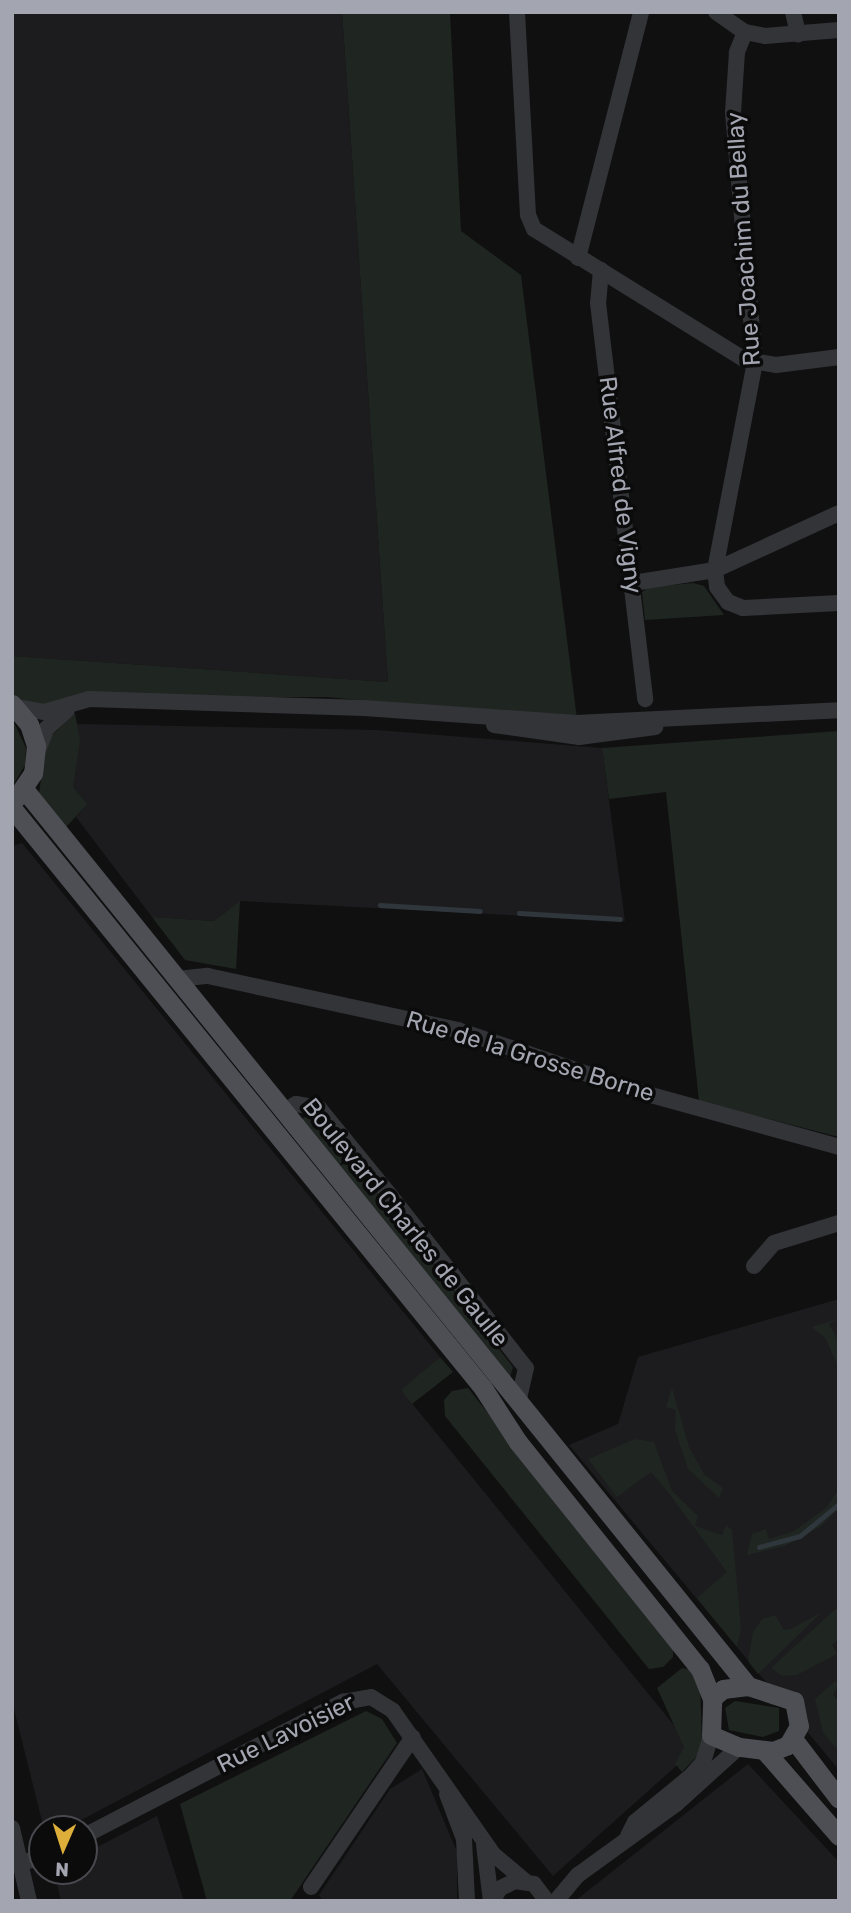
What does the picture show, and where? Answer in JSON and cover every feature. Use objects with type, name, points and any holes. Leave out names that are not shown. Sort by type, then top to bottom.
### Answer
[{"type":"main road","points":[[14,706],[34,735],[36,757],[18,795]]},
{"type":"main road","name":"Boulevard Charles de Gaulle","points":[[18,795],[177,978],[748,1686]]},
{"type":"main road","name":"Boulevard Charles de Gaulle","points":[[12,808],[483,1388],[517,1442],[700,1669],[712,1698]]},
{"type":"main road","points":[[748,1686],[794,1701],[800,1718],[793,1740],[780,1749],[739,1747],[711,1735],[712,1698],[723,1689],[748,1686]]},
{"type":"main road","points":[[793,1740],[839,1799]]},
{"type":"main road","points":[[765,1750],[839,1836]]},
{"type":"street","points":[[517,12],[528,215],[540,234],[755,362],[839,357]]},
{"type":"street","points":[[578,258],[641,12]]},
{"type":"street","points":[[716,12],[745,32],[799,34],[839,30]]},
{"type":"street","points":[[793,12],[799,34]]},
{"type":"street","name":"Rue Joachim du Bellay","points":[[715,570],[755,362],[733,113],[737,52],[745,32]]},
{"type":"street","name":"Rue Alfred de Vigny","points":[[601,270],[598,303],[645,699]]},
{"type":"street","points":[[633,583],[715,570],[839,513]]},
{"type":"street","points":[[715,570],[717,587],[727,602],[743,608],[839,603]]},
{"type":"street","points":[[14,706],[37,713],[76,700],[364,708],[468,717],[528,732],[578,737],[673,722],[834,713]]},
{"type":"street","points":[[36,757],[46,729],[64,711],[121,702]]},
{"type":"street","name":"Rue de la Grosse Borne","points":[[177,978],[208,976],[458,1030],[639,1092],[839,1147]]},
{"type":"street","points":[[284,1112],[296,1104],[319,1108],[389,1194],[526,1368],[518,1402]]},
{"type":"street","points":[[754,1266],[774,1243],[839,1223]]},
{"type":"street","name":"Rue Lavoisier","points":[[98,1829],[355,1698],[385,1704],[438,1769],[506,1869],[530,1883],[547,1901]]},
{"type":"street","points":[[628,1836],[635,1822],[697,1769],[711,1735]]},
{"type":"street","points":[[311,1887],[413,1737]]},
{"type":"street","points":[[555,1901],[578,1875],[628,1836],[676,1804],[739,1747]]},
{"type":"street","points":[[438,1769],[464,1839],[467,1901]]},
{"type":"street","points":[[12,1828],[29,1901]]},
{"type":"street","name":"Rue Lavoisier","points":[[479,1833],[492,1901]]},
{"type":"street","points":[[21,1863],[28,1861]]},
{"type":"street","points":[[492,1901],[506,1884],[558,1884],[578,1875]]},
{"type":"shaded area","points":[[12,12],[342,12],[388,682],[12,656]]},
{"type":"shaded area","points":[[342,12],[450,12],[461,231],[521,275],[577,719],[326,697],[156,697],[35,708],[12,694],[12,656],[388,682]]},
{"type":"shaded area","points":[[693,583],[704,586],[724,615],[645,620],[642,592],[649,587]]},
{"type":"shaded area","points":[[75,713],[80,740],[73,787],[88,804],[64,829],[39,794],[46,741]]},
{"type":"shaded area","points":[[12,718],[26,748],[25,765],[12,787]]},
{"type":"shaded area","points":[[77,724],[377,730],[602,748],[625,921],[241,901],[214,921],[152,917],[76,817],[88,804],[73,787]]},
{"type":"shaded area","points":[[839,731],[839,1137],[699,1101],[666,792],[609,799],[602,748]]},
{"type":"shaded area","points":[[22,843],[440,1357],[402,1391],[694,1750],[553,1876],[377,1664],[91,1815],[40,1815],[12,1701],[12,846]]},
{"type":"shaded area","points":[[240,901],[236,969],[185,960],[152,917],[214,921]]},
{"type":"shaded area","points":[[311,1115],[344,1149],[513,1367],[509,1381],[300,1119]]},
{"type":"shaded area","points":[[839,1299],[839,1770],[569,1445],[618,1424],[638,1357]]},
{"type":"shaded area","points":[[838,1319],[829,1324],[839,1342],[839,1369],[826,1339],[812,1327]]},
{"type":"shaded area","points":[[440,1357],[453,1372],[412,1404],[401,1390]]},
{"type":"shaded area","points":[[468,1388],[673,1645],[673,1657],[663,1667],[649,1669],[445,1416],[444,1400],[452,1391]]},
{"type":"shaded area","points":[[672,1388],[689,1447],[704,1474],[723,1488],[719,1498],[688,1469],[675,1430],[676,1410],[666,1407]]},
{"type":"shaded area","points":[[635,1439],[654,1442],[672,1491],[698,1516],[695,1526],[722,1535],[726,1525],[732,1530],[741,1628],[737,1647],[697,1598],[727,1572],[668,1492],[651,1472],[617,1497],[588,1459]]},
{"type":"shaded area","points":[[839,1489],[839,1508],[820,1527],[785,1546],[747,1555],[752,1534],[766,1529],[769,1539],[794,1531],[826,1508]]},
{"type":"shaded area","points":[[839,1606],[839,1639],[832,1645],[837,1654],[797,1675],[782,1676],[771,1668]]},
{"type":"shaded area","points":[[822,1612],[758,1674],[748,1661],[753,1632],[762,1619],[775,1615],[784,1630]]},
{"type":"shaded area","points":[[682,1668],[691,1670],[700,1684],[702,1742],[700,1753],[682,1772],[675,1764],[684,1747],[657,1688]]},
{"type":"shaded area","points":[[835,1681],[839,1683],[833,1695],[839,1702],[839,1751],[823,1733],[815,1699]]},
{"type":"shaded area","points":[[735,1701],[779,1708],[779,1731],[763,1737],[729,1730],[725,1708]]},
{"type":"shaded area","points":[[366,1711],[382,1719],[397,1743],[290,1901],[207,1901],[180,1804]]},
{"type":"shaded area","points":[[748,1764],[839,1862],[839,1901],[575,1901]]},
{"type":"shaded area","points":[[422,1769],[457,1852],[457,1901],[323,1901],[319,1895],[390,1789]]},
{"type":"shaded area","points":[[157,1816],[184,1901],[61,1901],[57,1885],[98,1885],[98,1847]]},
{"type":"waterway","points":[[380,905],[480,911]]},
{"type":"waterway","points":[[519,913],[620,919]]},
{"type":"waterway","points":[[759,1547],[800,1536],[839,1504]]}]
